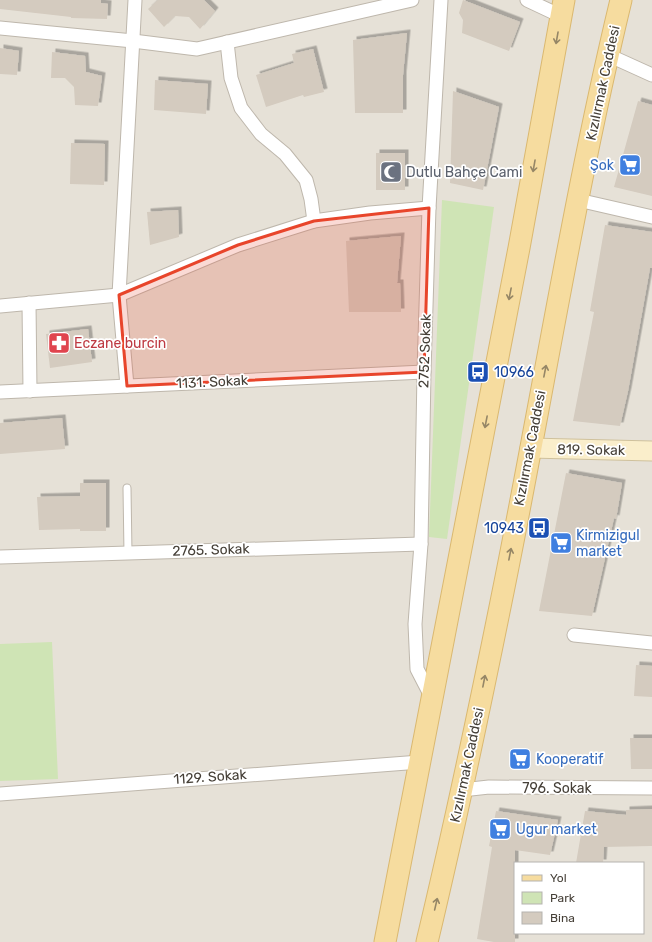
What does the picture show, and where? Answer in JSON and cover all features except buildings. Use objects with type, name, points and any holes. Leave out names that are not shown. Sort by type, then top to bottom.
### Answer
[{"type":"main road","name":"Kızılırmak Caddesi","points":[[427,942],[462,790],[578,200],[621,0]]},
{"type":"main road","points":[[385,942],[519,248],[563,8]]},
{"type":"street","points":[[127,386],[119,296],[135,0]]},
{"type":"street","points":[[0,28],[133,41],[196,49],[412,0]]},
{"type":"street","name":"2752 Sokak","points":[[432,698],[417,669],[415,624],[421,544],[424,372],[430,208],[441,0]]},
{"type":"street","points":[[527,0],[563,8]]},
{"type":"street","points":[[227,42],[231,78],[241,108],[261,134],[285,154],[306,180],[311,199],[314,221]]},
{"type":"street","points":[[608,55],[652,75]]},
{"type":"street","points":[[578,200],[652,217]]},
{"type":"street","points":[[0,306],[119,296],[238,245],[314,221],[370,213],[430,208]]},
{"type":"street","points":[[28,303],[30,391]]},
{"type":"street","name":"1131. Sokak","points":[[0,392],[424,372]]},
{"type":"street","name":"819. Sokak","points":[[530,448],[652,451]]},
{"type":"street","name":"2765. Sokak","points":[[0,557],[421,544]]},
{"type":"street","points":[[574,635],[652,643]]},
{"type":"street","name":"1129. Sokak","points":[[0,794],[420,762]]},
{"type":"street","name":"796. Sokak","points":[[462,790],[489,788],[652,788]]},
{"type":"lane","points":[[126,488],[128,553]]},
{"type":"highlighted area","points":[[429,208],[424,372],[127,386],[119,295],[238,245],[314,221]]},
{"type":"shaded area","points":[[0,0],[652,0],[652,942],[0,942]]},
{"type":"green space","points":[[442,200],[494,207],[447,539],[429,537]]},
{"type":"green space","points":[[52,642],[58,779],[0,781],[0,644]]},
{"type":"place","name":"Şok","points":[[630,165]]},
{"type":"place","name":"Dutlu Bahçe Cami","points":[[391,172]]},
{"type":"place","name":"Eczane burcin","points":[[59,343]]},
{"type":"place","name":"10966","points":[[478,372]]},
{"type":"place","name":"10943","points":[[539,528]]},
{"type":"place","name":"Kirmizigul market","points":[[561,543]]},
{"type":"place","name":"Kooperatif","points":[[520,759]]},
{"type":"place","name":"Ugur market","points":[[500,829]]}]
